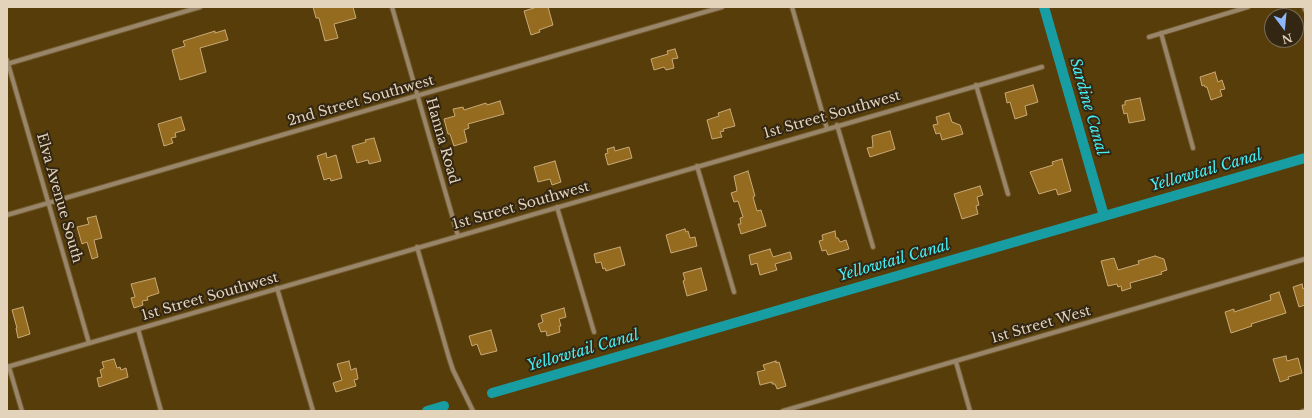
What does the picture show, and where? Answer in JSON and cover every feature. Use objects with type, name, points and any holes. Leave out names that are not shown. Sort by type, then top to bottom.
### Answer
[{"type":"street","points":[[7,62],[200,7]]},
{"type":"street","name":"Hanna Road","points":[[392,7],[458,236]]},
{"type":"street","name":"2nd Street Southwest","points":[[7,215],[722,7]]},
{"type":"street","points":[[792,7],[827,129]]},
{"type":"street","points":[[1149,37],[1248,7]]},
{"type":"street","points":[[1161,33],[1193,148]]},
{"type":"street","name":"Elva Avenue South","points":[[7,62],[89,343]]},
{"type":"street","name":"1st Street Southwest","points":[[8,367],[417,247],[1042,67]]},
{"type":"street","points":[[976,85],[1008,194]]},
{"type":"street","points":[[837,126],[873,247]]},
{"type":"street","points":[[697,166],[734,292]]},
{"type":"street","points":[[557,207],[594,332]]},
{"type":"street","points":[[417,247],[448,358],[473,411]]},
{"type":"street","name":"1st Street West","points":[[783,411],[956,362],[1305,259]]},
{"type":"street","points":[[277,288],[313,411]]},
{"type":"street","points":[[138,329],[161,411]]},
{"type":"street","points":[[956,362],[970,411]]},
{"type":"street","points":[[8,367],[22,411]]},
{"type":"building","points":[[313,7],[353,7],[356,18],[334,24],[338,38],[325,41],[319,18],[316,18]]},
{"type":"building","points":[[537,7],[548,7],[553,25],[539,30],[540,32],[531,35],[524,11]]},
{"type":"building","points":[[225,30],[228,40],[200,48],[206,72],[180,80],[172,50],[185,46],[183,41],[215,31],[215,33]]},
{"type":"building","points":[[675,49],[678,58],[672,59],[674,68],[666,70],[664,67],[654,70],[651,59],[668,54],[667,51]]},
{"type":"building","points":[[1215,72],[1218,82],[1222,80],[1225,89],[1220,90],[1222,96],[1211,100],[1207,87],[1204,85],[1202,86],[1200,77]]},
{"type":"building","points":[[1033,85],[1038,102],[1025,106],[1027,115],[1015,119],[1010,102],[1007,103],[1005,93]]},
{"type":"building","points":[[1140,98],[1145,120],[1129,123],[1127,113],[1124,114],[1122,105],[1125,105],[1125,101]]},
{"type":"building","points":[[500,101],[504,114],[468,124],[469,128],[464,130],[467,142],[454,146],[450,134],[448,134],[444,119],[455,116],[453,109],[463,107],[464,110],[486,103],[487,105]]},
{"type":"building","points":[[730,109],[735,126],[723,129],[724,131],[720,132],[722,137],[712,139],[707,120],[719,116],[718,113]]},
{"type":"building","points":[[949,113],[952,122],[960,125],[963,134],[942,140],[940,133],[936,134],[933,125],[938,124],[936,117]]},
{"type":"building","points":[[181,117],[185,130],[175,133],[176,137],[171,138],[173,143],[164,146],[158,124]]},
{"type":"building","points":[[890,131],[895,149],[870,157],[867,148],[873,147],[872,136]]},
{"type":"building","points":[[374,138],[381,161],[369,164],[368,160],[357,163],[352,146]]},
{"type":"building","points":[[614,147],[615,151],[629,147],[632,158],[608,165],[605,154],[608,153],[607,149]]},
{"type":"building","points":[[326,153],[327,158],[336,155],[342,178],[331,181],[330,178],[324,180],[317,156]]},
{"type":"building","points":[[1062,159],[1071,191],[1058,195],[1056,189],[1039,194],[1030,172],[1053,165],[1052,162]]},
{"type":"building","points":[[555,161],[561,182],[552,185],[550,179],[538,182],[534,167]]},
{"type":"building","points":[[748,171],[755,196],[753,197],[757,211],[761,210],[766,226],[741,234],[738,224],[741,224],[740,218],[743,217],[738,201],[734,202],[731,193],[737,191],[734,176]]},
{"type":"building","points":[[980,186],[983,195],[977,197],[979,205],[976,206],[978,214],[962,219],[954,194]]},
{"type":"building","points":[[96,216],[102,238],[94,240],[98,257],[92,259],[87,242],[82,244],[77,227],[89,224],[87,218]]},
{"type":"building","points":[[685,229],[686,232],[688,231],[690,238],[695,237],[697,246],[671,253],[666,235]]},
{"type":"building","points":[[835,231],[836,238],[838,238],[840,242],[846,240],[849,249],[828,255],[826,250],[822,251],[819,241],[823,240],[822,235]]},
{"type":"building","points":[[620,247],[625,265],[606,271],[605,268],[603,269],[601,262],[596,263],[594,254]]},
{"type":"building","points":[[770,249],[773,257],[790,252],[792,259],[775,264],[777,270],[760,275],[757,263],[751,265],[749,255]]},
{"type":"building","points":[[1155,256],[1164,259],[1167,270],[1161,272],[1162,274],[1130,283],[1131,288],[1122,291],[1121,286],[1118,287],[1117,284],[1108,286],[1101,261],[1114,258],[1118,270],[1139,264],[1138,261]]},
{"type":"building","points":[[701,268],[707,290],[687,296],[683,281],[685,280],[683,273]]},
{"type":"building","points":[[155,278],[159,293],[147,297],[148,300],[142,301],[143,305],[134,308],[131,298],[135,297],[131,284]]},
{"type":"building","points":[[1302,284],[1303,289],[1305,288],[1305,305],[1299,307],[1293,287]]},
{"type":"building","points":[[1279,292],[1286,313],[1251,324],[1252,326],[1231,333],[1225,312],[1234,309],[1234,312],[1271,300],[1270,295]]},
{"type":"building","points":[[23,307],[30,334],[18,338],[12,310]]},
{"type":"building","points":[[564,308],[566,317],[559,319],[561,326],[559,326],[560,332],[547,336],[546,331],[541,332],[538,324],[543,322],[541,315]]},
{"type":"building","points":[[491,330],[497,351],[481,355],[477,344],[472,346],[469,336]]},
{"type":"building","points":[[1286,356],[1287,361],[1298,358],[1302,373],[1288,377],[1289,379],[1280,382],[1273,359]]},
{"type":"building","points":[[114,359],[117,368],[120,367],[121,370],[126,368],[128,377],[99,387],[97,378],[102,377],[100,370],[104,368],[102,362]]},
{"type":"building","points":[[349,361],[351,370],[356,368],[358,379],[354,380],[356,386],[336,392],[333,383],[342,380],[337,364]]},
{"type":"building","points":[[776,361],[776,363],[779,362],[786,386],[777,389],[775,384],[772,384],[772,382],[760,385],[757,372],[765,370],[763,365]]},
{"type":"waterway","name":"Sardine Canal","points":[[1044,7],[1104,216]]},
{"type":"waterway","name":"Yellowtail Canal","points":[[492,393],[1305,158]]},
{"type":"waterway","name":"Yellowtail Canal","points":[[427,411],[444,406]]}]
